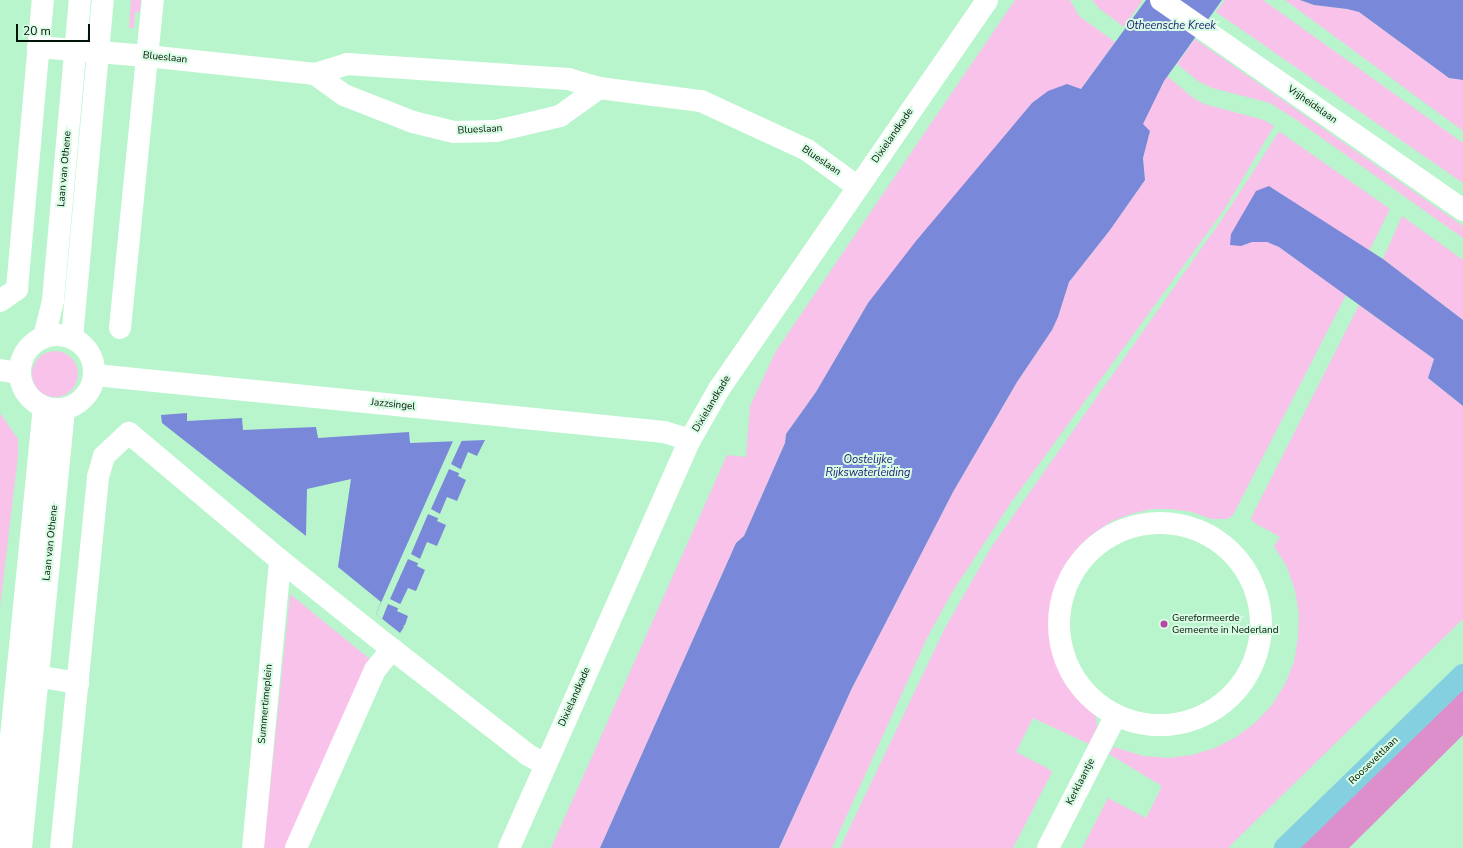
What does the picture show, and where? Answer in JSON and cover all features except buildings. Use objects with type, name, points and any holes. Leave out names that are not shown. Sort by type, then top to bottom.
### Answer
[{"type":"main road","name":"Rooseveltlaan","points":[[1284,848],[1463,675]]},
{"type":"street","points":[[0,301],[17,290],[43,0]]},
{"type":"street","name":"Laan van Othene","points":[[44,337],[53,300],[80,0]]},
{"type":"street","points":[[72,338],[103,0]]},
{"type":"street","points":[[120,328],[153,0]]},
{"type":"street","name":"Dixielandkade","points":[[508,848],[690,440],[719,390],[987,0]]},
{"type":"street","name":"Vrijheidslaan","points":[[1161,0],[1463,210]]},
{"type":"street","name":"Blueslaan","points":[[38,47],[147,56],[315,74],[347,64],[568,79],[599,88],[702,101],[807,150],[858,187]]},
{"type":"street","name":"Blueslaan","points":[[315,74],[344,95],[413,122],[454,132],[496,131],[560,116],[599,88]]},
{"type":"street","points":[[58,335],[72,338],[82,344],[89,353],[94,364],[95,375],[90,391],[79,403],[54,409],[31,400],[10,372],[31,345],[44,337],[58,335]]},
{"type":"street","name":"Jazzsingel","points":[[95,375],[664,432],[690,440]]},
{"type":"street","name":"Laan van Othene","points":[[0,847],[17,672],[54,409]]},
{"type":"street","name":"Laan van Othene","points":[[21,848],[38,676],[54,409]]},
{"type":"street","points":[[62,848],[98,477],[104,456],[129,432],[280,560],[528,755],[545,764]]},
{"type":"street","points":[[1153,520],[1206,530],[1246,566],[1264,616],[1254,669],[1219,710],[1168,727],[1115,717],[1074,682],[1057,631],[1067,578],[1102,538],[1153,520]]},
{"type":"street","name":"Summertimeplein","points":[[253,848],[280,560]]},
{"type":"street","points":[[296,848],[375,670],[392,649]]},
{"type":"street","points":[[17,672],[78,683]]},
{"type":"street","name":"Kerklaantje","points":[[1048,848],[1115,717]]},
{"type":"shaded area","points":[[131,0],[141,0],[140,12],[135,12],[134,28],[129,28]]},
{"type":"shaded area","points":[[1015,0],[1070,0],[1079,16],[1115,42],[1081,89],[1032,103],[868,303],[816,392],[786,434],[785,443],[744,536],[736,543],[600,848],[551,848],[727,455],[746,457],[750,406],[776,351]]},
{"type":"shaded area","points":[[1092,0],[1142,1],[1124,27],[1100,9]]},
{"type":"shaded area","points":[[1225,0],[1263,0],[1463,143],[1463,183],[1216,12]]},
{"type":"shaded area","points":[[1285,0],[1300,0],[1314,5],[1359,12],[1449,78],[1463,80],[1463,131]]},
{"type":"shaded area","points":[[1195,39],[1463,226],[1463,238],[1295,119],[1270,103],[1212,88],[1198,81],[1177,64]]},
{"type":"shaded area","points":[[1167,76],[1192,97],[1204,104],[1264,120],[1274,126],[1224,210],[1010,504],[951,594],[927,638],[832,848],[779,848],[852,688],[953,492],[1017,382],[1052,330],[1058,317],[1069,282],[1110,230],[1145,180],[1143,158],[1150,131],[1142,124]]},
{"type":"shaded area","points":[[1280,132],[1390,209],[1369,251],[1269,186],[1241,246],[1252,242],[1267,242],[1279,247],[1346,295],[1233,515],[1227,519],[1211,519],[1192,512],[1171,509],[1151,509],[1131,514],[1112,521],[1095,532],[1079,546],[1067,562],[1058,581],[1052,600],[1050,621],[1051,641],[1056,661],[1065,680],[1076,697],[1096,717],[1097,727],[1089,744],[1033,718],[1016,752],[1052,772],[1013,848],[840,848],[945,628],[992,546],[1227,212]]},
{"type":"shaded area","points":[[1402,216],[1463,260],[1463,320],[1383,259]]},
{"type":"shaded area","points":[[1359,305],[1434,359],[1428,378],[1463,406],[1463,619],[1228,848],[1082,848],[1108,798],[1146,818],[1162,786],[1109,754],[1114,747],[1143,756],[1168,758],[1192,755],[1215,748],[1236,737],[1255,723],[1272,705],[1285,684],[1294,662],[1298,638],[1299,614],[1295,590],[1287,567],[1274,546],[1280,537],[1253,522],[1251,518]]},
{"type":"shaded area","points":[[55,351],[68,355],[74,361],[78,374],[74,387],[68,393],[55,397],[42,393],[36,387],[32,374],[36,361],[42,355]]},
{"type":"shaded area","points":[[0,413],[18,439],[18,456],[0,607]]},
{"type":"shaded area","points":[[290,594],[371,660],[287,848],[264,848]]},
{"type":"shaded area","points":[[1463,690],[1463,735],[1349,848],[1299,848]]},
{"type":"water","name":"Oostelijke Rijkswaterleiding","points":[[1146,0],[1222,0],[1164,81],[1143,124],[1150,131],[1143,158],[1145,180],[1110,230],[1069,282],[1058,317],[1052,330],[1017,382],[953,492],[852,688],[779,848],[600,848],[736,543],[744,536],[785,443],[786,434],[816,392],[868,303],[916,241],[1032,103],[1048,91],[1067,84],[1081,89]]},
{"type":"water","points":[[1300,0],[1463,0],[1463,80],[1449,78],[1359,12],[1314,5]]},
{"type":"water","points":[[1269,186],[1383,259],[1463,320],[1463,406],[1428,378],[1434,359],[1279,247],[1267,242],[1252,242],[1241,246],[1230,245],[1231,234],[1256,191]]},
{"type":"water","points":[[187,413],[187,421],[242,418],[243,430],[316,427],[318,438],[409,432],[410,443],[485,440],[477,456],[468,452],[458,476],[466,480],[457,501],[447,497],[437,521],[446,525],[437,546],[427,542],[417,566],[425,570],[416,591],[408,588],[397,611],[408,616],[400,633],[376,614],[381,602],[338,567],[351,479],[307,489],[306,536],[162,423],[161,415]]},
{"type":"pier","points":[[462,440],[451,464],[462,470],[461,474],[449,469],[431,509],[442,515],[440,519],[428,514],[411,554],[422,560],[420,564],[408,559],[390,599],[402,605],[400,609],[388,604],[382,619],[376,614],[453,441]]},
{"type":"place","name":"Gereformeerde Gemeente in Nederland","points":[[1164,624]]},
{"type":"water label","name":"Otheensche Kreek","points":[[1171,26]]}]
